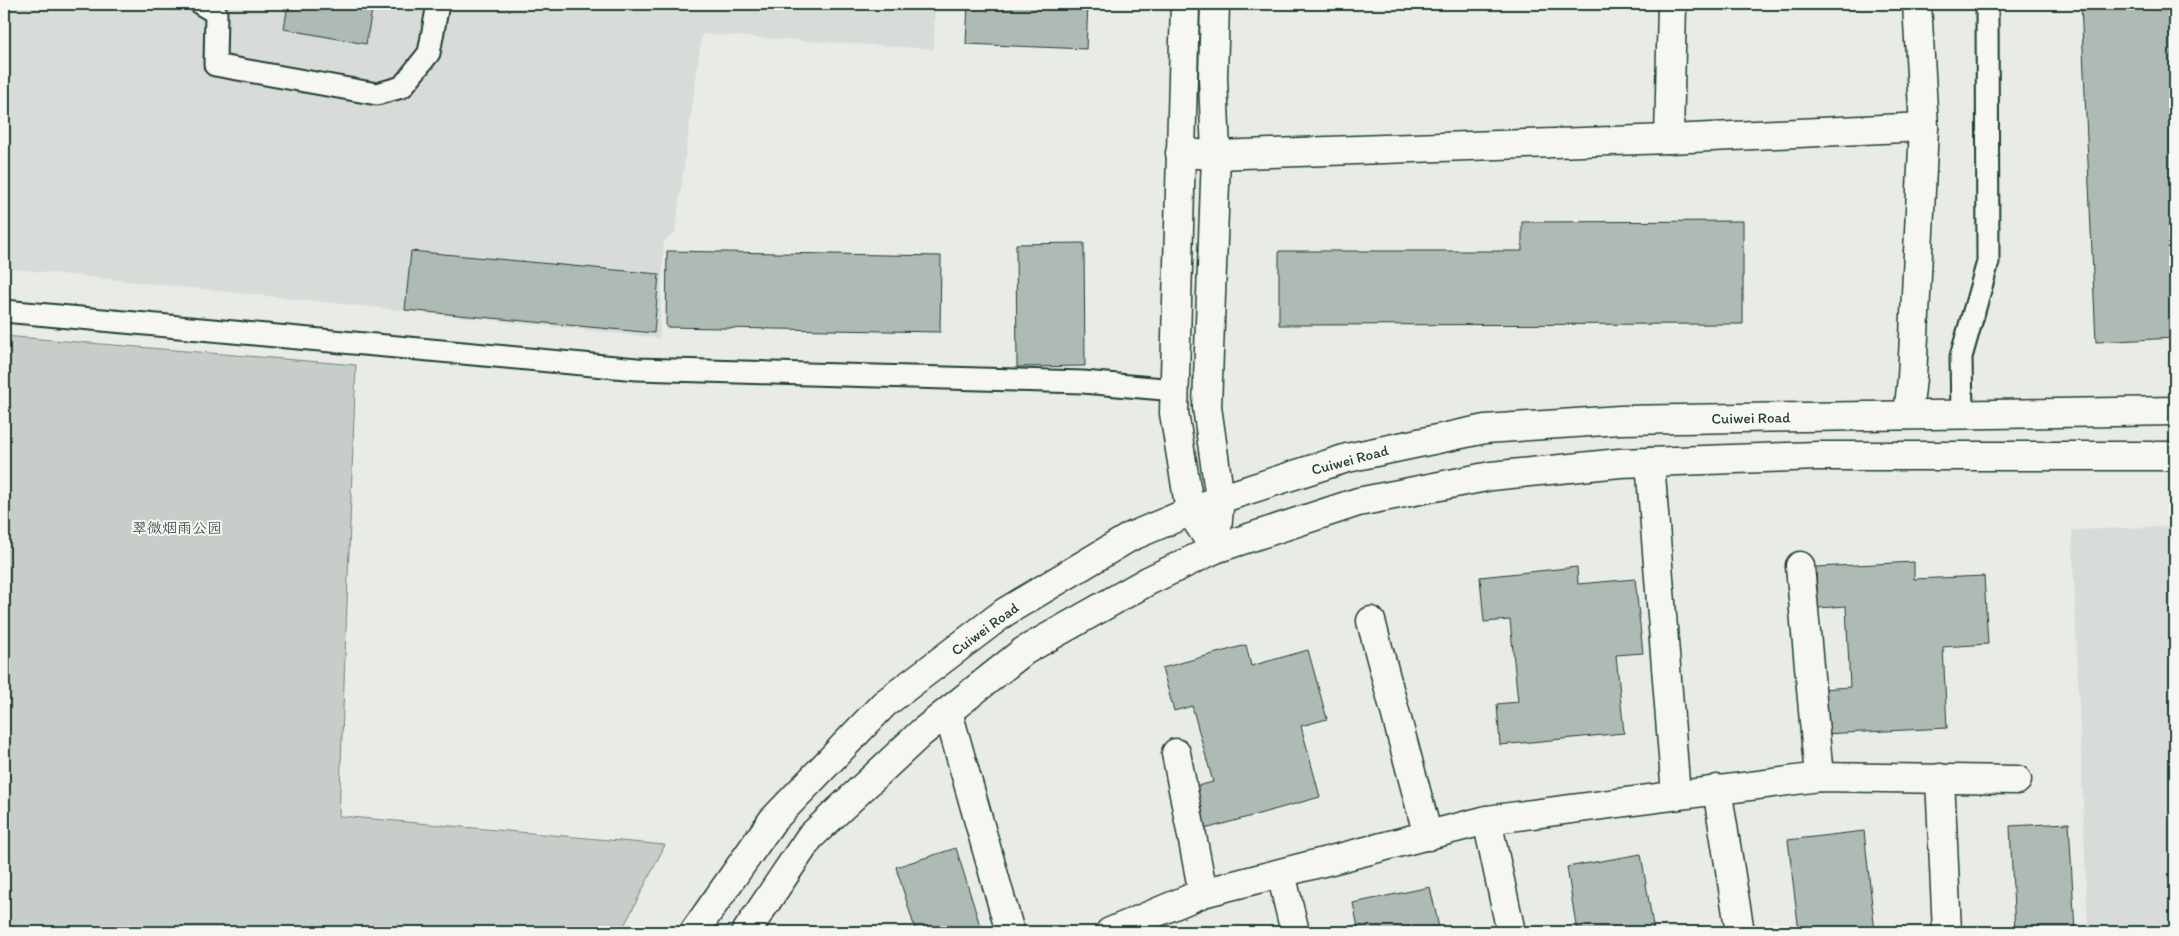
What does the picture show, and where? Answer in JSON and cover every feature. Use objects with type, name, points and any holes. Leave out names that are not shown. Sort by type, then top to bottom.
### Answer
[{"type":"street","points":[[1185,4],[1174,412],[1190,512],[1215,550]]},
{"type":"street","points":[[1215,4],[1213,77],[1216,155],[1207,407],[1220,499],[1215,550]]},
{"type":"street","points":[[1669,139],[1672,4]]},
{"type":"street","points":[[1908,415],[1912,378],[1924,127],[1917,4]]},
{"type":"street","points":[[1180,153],[1216,155],[1669,139],[1924,127]]},
{"type":"street","name":"Cuiwei Road","points":[[694,932],[772,821],[884,704],[1005,612],[1130,537],[1220,499],[1347,458],[1485,428],[1620,420],[2175,411]]},
{"type":"street","points":[[746,932],[810,837],[921,733],[1024,652],[1148,580],[1215,550],[1358,502],[1491,476],[1620,463],[1818,456],[2175,456]]},
{"type":"street","points":[[1650,462],[1676,795]]},
{"type":"street","points":[[1800,566],[1819,777]]},
{"type":"street","points":[[1371,621],[1428,836]]},
{"type":"street","points":[[948,712],[1010,932]]},
{"type":"street","points":[[1176,753],[1203,893]]},
{"type":"street","points":[[1110,932],[1203,893],[1487,820],[1819,777],[2017,780]]},
{"type":"street","points":[[1940,778],[1947,932]]},
{"type":"street","points":[[1717,789],[1740,932]]},
{"type":"street","points":[[1487,820],[1511,932]]},
{"type":"street","points":[[1281,874],[1295,932]]},
{"type":"lane","points":[[201,4],[216,13],[215,65],[377,94],[402,87],[429,52],[438,4]]},
{"type":"lane","points":[[1962,414],[1961,357],[1988,262],[1986,4]]},
{"type":"lane","points":[[4,311],[637,369],[1083,382],[1175,390]]},
{"type":"shaded area","points":[[4,4],[935,4],[934,49],[702,34],[675,233],[664,241],[659,338],[4,268]]},
{"type":"shaded area","points":[[2175,526],[2175,932],[2088,932],[2072,530]]},
{"type":"green space","name":"翠微烟雨公园","points":[[4,336],[356,365],[339,816],[665,845],[621,932],[4,932]]},
{"type":"building","points":[[288,4],[373,4],[366,44],[284,29]]},
{"type":"building","points":[[968,4],[1088,4],[1086,49],[966,44]]},
{"type":"building","points":[[2081,4],[2175,4],[2175,338],[2096,342]]},
{"type":"building","points":[[1743,221],[1743,324],[1279,325],[1279,251],[1522,251],[1522,222]]},
{"type":"building","points":[[1084,243],[1085,366],[1017,367],[1016,244]]},
{"type":"building","points":[[411,251],[659,274],[654,333],[405,310]]},
{"type":"building","points":[[667,251],[941,256],[940,332],[666,327]]},
{"type":"building","points":[[1914,562],[1914,579],[1984,576],[1988,644],[1943,647],[1947,728],[1823,734],[1821,689],[1850,687],[1846,606],[1818,608],[1816,567]]},
{"type":"building","points":[[1577,567],[1578,584],[1635,579],[1643,653],[1616,655],[1624,733],[1500,745],[1497,704],[1518,702],[1510,620],[1484,622],[1480,577]]},
{"type":"building","points":[[1246,645],[1251,666],[1308,650],[1327,719],[1301,726],[1320,797],[1205,829],[1193,787],[1213,782],[1192,706],[1174,711],[1162,668]]},
{"type":"building","points":[[2069,823],[2075,932],[2015,932],[2010,826]]},
{"type":"building","points":[[1864,831],[1875,932],[1799,932],[1788,840]]},
{"type":"building","points":[[956,848],[982,932],[916,932],[896,867]]},
{"type":"building","points":[[1641,854],[1654,932],[1577,932],[1567,867]]},
{"type":"building","points":[[1430,887],[1440,932],[1359,932],[1353,903]]}]
